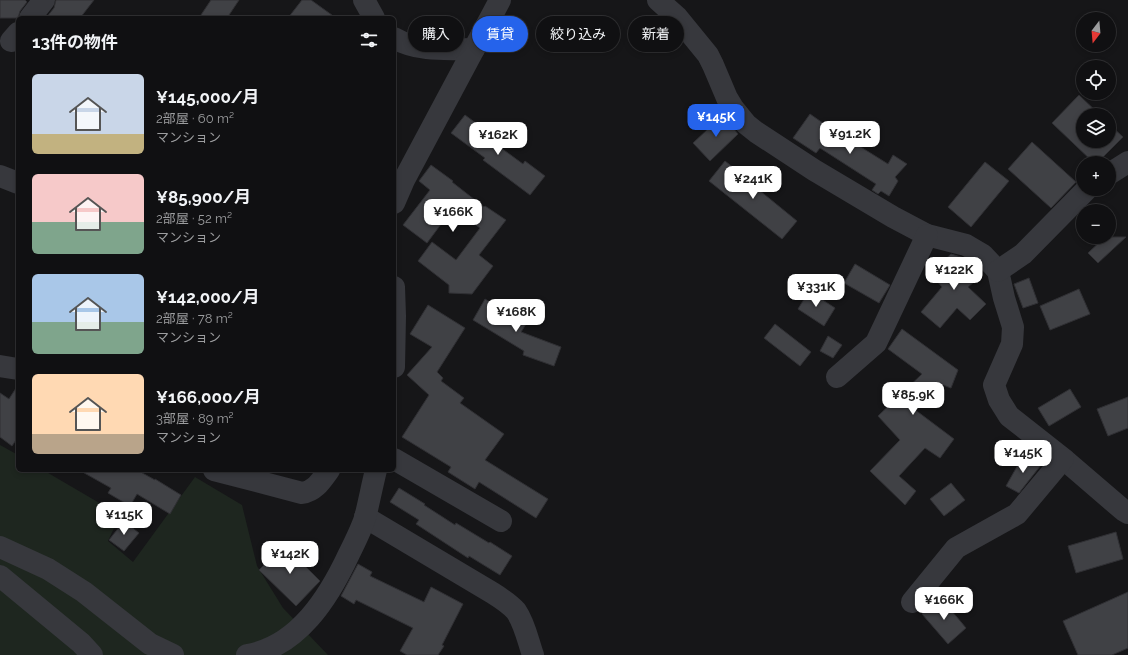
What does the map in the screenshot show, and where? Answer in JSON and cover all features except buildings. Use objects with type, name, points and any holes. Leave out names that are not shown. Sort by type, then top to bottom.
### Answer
[{"type":"street","points":[[32,16],[44,0]]},
{"type":"street","points":[[364,0],[373,16]]},
{"type":"street","points":[[492,16],[500,0]]},
{"type":"street","points":[[658,0],[677,17],[708,55],[733,108],[746,124],[756,132],[814,170],[893,217],[927,235],[966,245],[983,255],[998,271],[1013,327],[1012,344],[994,385],[999,400],[1009,416],[1123,510],[1128,512]]},
{"type":"street","points":[[396,39],[405,44],[418,47],[438,49],[472,49]]},
{"type":"street","points":[[396,198],[404,180],[472,52]]},
{"type":"street","points":[[1116,170],[1128,162]]},
{"type":"street","points":[[0,176],[16,182]]},
{"type":"street","points":[[998,271],[1023,254],[1080,196]]},
{"type":"street","points":[[837,378],[876,343],[927,235]]},
{"type":"street","points":[[0,366],[16,369]]},
{"type":"street","points":[[912,602],[956,548],[1017,514],[1063,459]]},
{"type":"street","points":[[396,460],[500,522]]},
{"type":"street","points":[[222,472],[302,493],[309,492],[327,472]]},
{"type":"street","points":[[247,655],[272,648],[292,636],[328,595],[359,533],[365,517],[376,472]]},
{"type":"street","points":[[365,517],[491,592],[508,605],[515,611],[521,620],[533,655]]},
{"type":"street","points":[[0,547],[54,572],[84,592],[150,644],[173,655]]},
{"type":"street","points":[[0,576],[81,643],[92,655]]},
{"type":"shaded area","points":[[0,445],[16,454],[16,472],[46,472],[120,515],[108,541],[133,562],[195,477],[242,505],[257,566],[283,608],[328,655],[0,655]]}]
